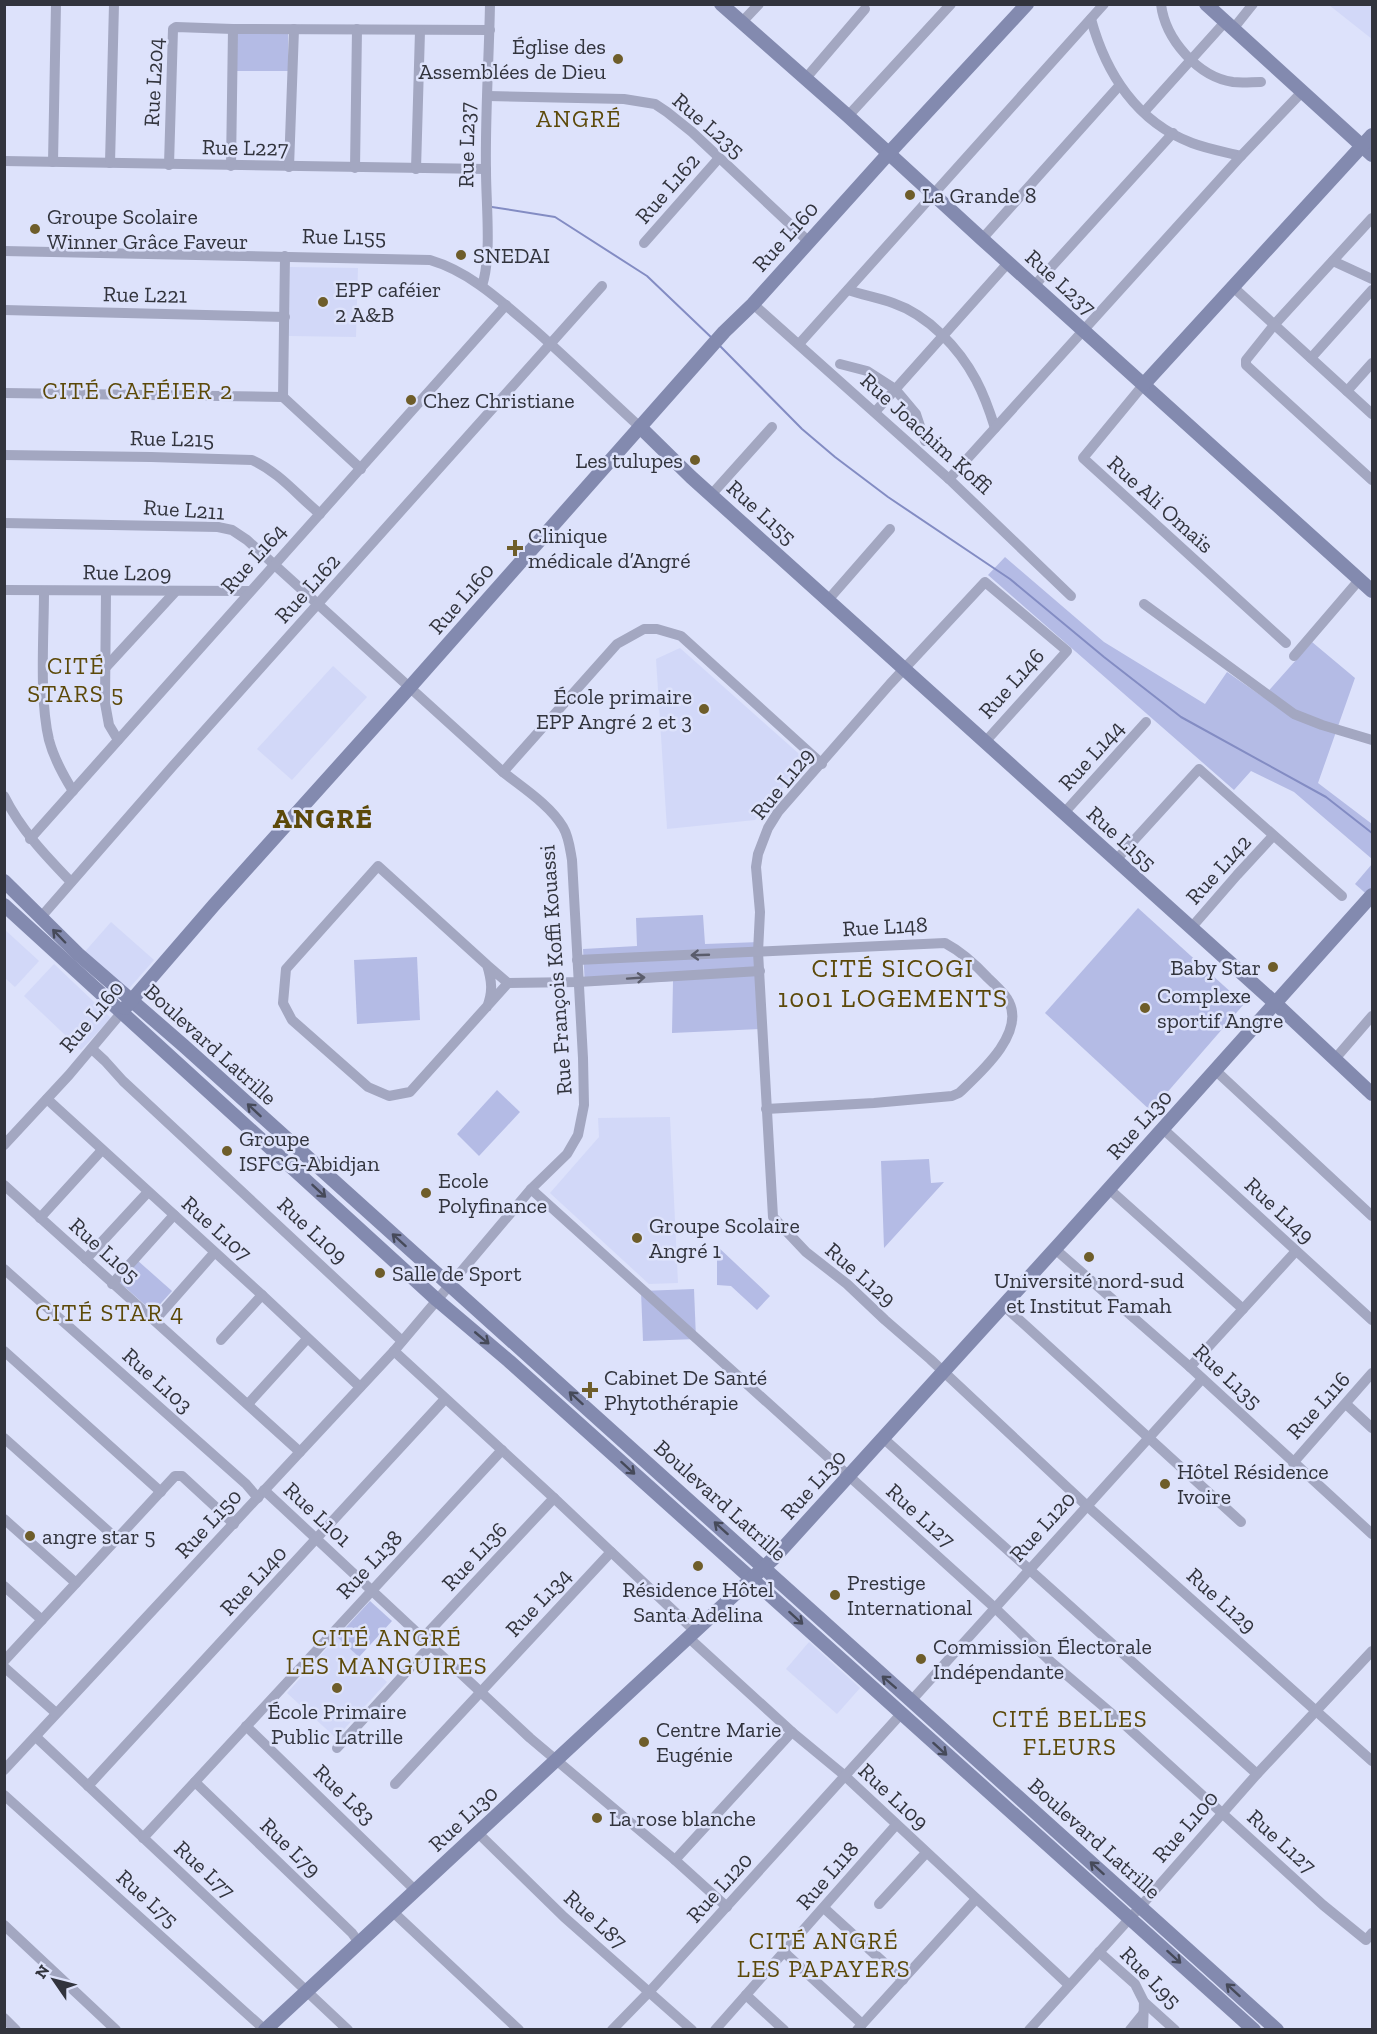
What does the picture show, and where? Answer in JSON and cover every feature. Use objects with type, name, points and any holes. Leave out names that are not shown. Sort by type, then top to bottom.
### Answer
[{"type":"street","points":[[53,162],[56,4]]},
{"type":"street","points":[[110,163],[114,4]]},
{"type":"street","name":"Rue L237","points":[[482,286],[485,277],[486,250],[490,4]]},
{"type":"street","name":"Rue L237","points":[[721,4],[806,78],[1372,591]]},
{"type":"street","points":[[742,22],[759,4]]},
{"type":"street","points":[[848,116],[951,4]]},
{"type":"street","name":"Rue L160","points":[[4,1145],[92,1049],[221,897],[724,332],[753,304],[808,241],[1027,4]]},
{"type":"street","points":[[799,344],[1104,4]]},
{"type":"street","points":[[1161,4],[1171,35],[1190,60],[1202,69],[1231,82],[1261,82]]},
{"type":"street","points":[[1206,4],[1367,151]]},
{"type":"street","points":[[1144,112],[1190,60],[1253,4]]},
{"type":"street","points":[[806,78],[865,9]]},
{"type":"street","points":[[1091,19],[1097,42],[1119,86],[1144,112],[1173,133],[1208,148],[1241,156]]},
{"type":"street","name":"Rue L204","points":[[169,165],[173,29],[176,27],[490,30]]},
{"type":"street","points":[[231,166],[233,29]]},
{"type":"street","points":[[289,167],[294,29]]},
{"type":"street","points":[[355,168],[357,29]]},
{"type":"street","points":[[416,169],[420,31]]},
{"type":"street","points":[[982,239],[1119,86]]},
{"type":"street","points":[[950,479],[1241,156],[1302,92]]},
{"type":"street","name":"Rue L235","points":[[488,96],[646,101],[668,112],[808,241]]},
{"type":"street","points":[[1034,286],[1173,133]]},
{"type":"street","points":[[1144,384],[1233,287],[1367,151],[1372,135]]},
{"type":"street","name":"Rue L162","points":[[645,243],[719,158]]},
{"type":"street","name":"Rue L227","points":[[4,161],[486,169]]},
{"type":"street","points":[[1370,223],[1247,356],[1246,366],[1372,480]]},
{"type":"street","name":"Rue L155","points":[[4,250],[430,260],[452,267],[482,286],[552,344],[711,495],[1275,1003],[1372,1094]]},
{"type":"street","points":[[283,397],[285,256]]},
{"type":"street","points":[[1333,261],[1372,279]]},
{"type":"street","points":[[875,412],[1008,263]]},
{"type":"street","name":"Rue L162","points":[[41,917],[602,286]]},
{"type":"street","points":[[1233,287],[1372,414]]},
{"type":"street","points":[[848,290],[903,307],[927,322],[966,364],[976,380],[996,428]]},
{"type":"street","points":[[1311,358],[1372,290]]},
{"type":"street","name":"Rue Joachim Koffi","points":[[753,304],[950,479],[1071,596]]},
{"type":"street","name":"Rue L164","points":[[30,839],[506,305]]},
{"type":"street","name":"Rue L221","points":[[4,310],[285,317]]},
{"type":"street","points":[[1347,392],[1372,363]]},
{"type":"street","points":[[840,364],[867,371],[895,389],[915,414],[925,441]]},
{"type":"street","name":"Rue Ali Omaïs","points":[[1144,384],[1084,454],[1085,462],[1286,644]]},
{"type":"street","points":[[4,393],[283,397],[361,469]]},
{"type":"street","points":[[711,495],[772,427]]},
{"type":"street","name":"Rue L215","points":[[4,455],[252,460],[264,465],[320,514]]},
{"type":"street","name":"Rue L211","points":[[4,523],[218,527],[232,530],[247,540],[410,687]]},
{"type":"street","points":[[828,600],[890,529]]},
{"type":"street","points":[[1294,656],[1360,579]]},
{"type":"street","name":"Rue L129","points":[[1067,651],[985,582],[967,599],[778,812],[761,844],[756,867],[760,912],[758,952],[773,1216],[806,1252],[847,1284],[1086,1505],[1372,1761]]},
{"type":"street","name":"Rue L209","points":[[4,590],[250,591]]},
{"type":"street","points":[[44,591],[44,705],[49,740],[61,771],[73,791]]},
{"type":"street","points":[[106,591],[105,703],[109,725],[118,740]]},
{"type":"street","points":[[106,667],[176,592]]},
{"type":"street","points":[[1144,604],[1294,714],[1372,740]]},
{"type":"street","points":[[503,772],[617,644],[644,629],[657,629],[681,636],[822,764]]},
{"type":"street","name":"Rue L146","points":[[985,742],[1067,651]]},
{"type":"street","name":"Rue François Koffi Kouassi","points":[[410,687],[503,772],[547,808],[563,827],[568,838],[572,860],[583,1059],[584,1105],[578,1135],[567,1154],[531,1189],[437,1300]]},
{"type":"street","name":"Rue L144","points":[[1064,813],[1146,722]]},
{"type":"street","points":[[1116,860],[1199,769],[1342,896]]},
{"type":"street","points":[[4,796],[30,839],[71,882]]},
{"type":"street","name":"Rue L142","points":[[1191,928],[1274,836]]},
{"type":"street","points":[[508,983],[410,1092],[389,1096],[368,1086],[330,1054],[292,1020],[283,1003],[286,969],[378,866],[508,983],[578,982],[760,971]]},
{"type":"street","name":"Boulevard Latrille","points":[[4,882],[78,954],[127,1007],[437,1300],[509,1361],[1254,2030]]},
{"type":"street","name":"Rue L130","points":[[265,2029],[764,1567],[850,1476],[1372,894]]},
{"type":"street","name":"Boulevard Latrille","points":[[4,905],[90,985],[184,1046],[1277,2030]]},
{"type":"street","name":"Rue L148","points":[[577,960],[945,943],[958,950],[1009,1001],[1014,1016],[1012,1029],[1004,1045],[959,1093],[952,1096],[874,1103],[766,1109]]},
{"type":"street","points":[[487,965],[492,987],[487,1007]]},
{"type":"street","points":[[1334,1060],[1372,1016]]},
{"type":"street","name":"Rue L109","points":[[92,1049],[123,1081],[402,1341]]},
{"type":"street","points":[[1215,1070],[1372,1216]]},
{"type":"street","name":"Rue L107","points":[[47,1099],[360,1387]]},
{"type":"street","name":"Rue L149","points":[[1162,1128],[1372,1320]]},
{"type":"street","points":[[40,1218],[102,1150]]},
{"type":"street","name":"Rue L105","points":[[4,1185],[300,1452]]},
{"type":"street","name":"Rue L127","points":[[531,1189],[638,1288],[850,1476],[1050,1661],[1315,1897],[1369,1936]]},
{"type":"street","points":[[1109,1189],[1243,1309]]},
{"type":"street","points":[[86,1259],[148,1192]]},
{"type":"street","points":[[112,1284],[174,1215]]},
{"type":"street","name":"Rue L135","points":[[1055,1249],[1190,1367],[1372,1534]]},
{"type":"street","points":[[1190,1367],[1296,1251]]},
{"type":"street","points":[[155,1320],[214,1253]]},
{"type":"street","name":"Rue L103","points":[[4,1269],[246,1484],[261,1494]]},
{"type":"street","points":[[221,1340],[262,1295]]},
{"type":"street","name":"Rue L150","points":[[4,1770],[394,1351],[437,1300]]},
{"type":"street","points":[[1003,1305],[1241,1522]]},
{"type":"street","points":[[248,1404],[308,1339]]},
{"type":"street","points":[[4,1351],[161,1492]]},
{"type":"street","name":"Rue L109","points":[[394,1351],[611,1552],[792,1732],[844,1776],[924,1855],[976,1899],[1069,1985]]},
{"type":"street","name":"Rue L116","points":[[1293,1463],[1372,1373]]},
{"type":"street","name":"Rue L120","points":[[911,1701],[1202,1379]]},
{"type":"street","name":"Rue L140","points":[[88,1786],[445,1399]]},
{"type":"street","points":[[1346,1404],[1372,1428]]},
{"type":"street","points":[[4,1438],[117,1539]]},
{"type":"street","points":[[883,1438],[1257,1774]]},
{"type":"street","name":"Rue L138","points":[[143,1838],[502,1450]]},
{"type":"street","points":[[4,1661],[175,1476],[182,1476],[234,1524]]},
{"type":"street","name":"Rue L101","points":[[261,1494],[317,1539],[530,1738],[558,1759],[727,1907]]},
{"type":"street","name":"Rue L136","points":[[337,1748],[426,1642],[554,1498]]},
{"type":"street","points":[[4,1519],[76,1583]]},
{"type":"street","name":"Rue L134","points":[[395,1784],[611,1552]]},
{"type":"street","points":[[4,1586],[42,1620]]},
{"type":"street","name":"Rue L100","points":[[1029,2030],[1257,1774],[1372,1651]]},
{"type":"street","points":[[4,1667],[56,1713]]},
{"type":"street","name":"Rue L120","points":[[612,2030],[727,1907],[901,1714]]},
{"type":"street","name":"Rue L83","points":[[246,1726],[415,1890]]},
{"type":"street","points":[[675,1860],[792,1732]]},
{"type":"street","name":"Rue L77","points":[[36,1737],[348,2030]]},
{"type":"street","name":"Rue L79","points":[[195,1782],[352,1933],[359,1943]]},
{"type":"street","name":"Rue L75","points":[[4,1795],[265,2029]]},
{"type":"street","name":"Rue L118","points":[[715,2030],[896,1825]]},
{"type":"street","name":"Rue L87","points":[[477,1833],[564,1917],[692,2030]]},
{"type":"street","points":[[879,1904],[924,1855]]},
{"type":"street","points":[[785,1953],[860,2027],[899,1976],[976,1899]]},
{"type":"street","points":[[824,1908],[899,1976]]},
{"type":"street","points":[[392,1911],[519,2030]]},
{"type":"street","points":[[4,1925],[116,2030]]},
{"type":"street","name":"Rue L95","points":[[1099,1952],[1135,1984],[1144,2002],[1175,2030]]},
{"type":"street","points":[[746,1995],[784,2030]]},
{"type":"street","points":[[1143,2030],[1144,2002]]},
{"type":"street","points":[[1130,2030],[1143,2014]]},
{"type":"street","points":[[4,2018],[16,2030]]},
{"type":"shaded area","points":[[1329,5],[1372,5],[1372,39]]},
{"type":"shaded area","points":[[236,34],[288,34],[288,71],[236,71]]},
{"type":"shaded area","name":"EPP caféier 2 A&B","points":[[290,267],[358,268],[356,337],[289,336]]},
{"type":"shaded area","points":[[1005,557],[1104,642],[1205,704],[1227,672],[1263,697],[1312,642],[1355,678],[1318,783],[1372,824],[1372,859],[1294,792],[1251,771],[1234,790],[988,575]]},
{"type":"shaded area","name":"École primaire EPP Angré 2 et 3","points":[[680,648],[806,760],[755,820],[667,829],[656,659]]},
{"type":"shaded area","points":[[333,666],[367,697],[292,780],[257,749]]},
{"type":"shaded area","points":[[1372,864],[1372,899],[1355,884]]},
{"type":"shaded area","name":"Complexe sportif Angre","points":[[1138,908],[1244,1004],[1151,1111],[1045,1013]]},
{"type":"shaded area","points":[[703,915],[705,944],[760,942],[760,1029],[672,1033],[673,981],[585,986],[583,949],[637,946],[636,918]]},
{"type":"shaded area","points":[[111,922],[154,960],[125,993],[82,955]]},
{"type":"shaded area","points":[[4,929],[39,961],[15,987],[5,978]]},
{"type":"shaded area","points":[[417,957],[420,1020],[357,1024],[354,960]]},
{"type":"shaded area","points":[[54,964],[111,1018],[81,1050],[24,996]]},
{"type":"shaded area","points":[[497,1090],[520,1112],[479,1156],[457,1134]]},
{"type":"shaded area","name":"Groupe Scolaire Angré 1","points":[[670,1117],[678,1283],[649,1284],[550,1193],[599,1137],[598,1118]]},
{"type":"shaded area","points":[[929,1159],[931,1183],[944,1182],[884,1248],[881,1161]]},
{"type":"shaded area","points":[[717,1246],[770,1296],[757,1310],[731,1286],[717,1285]]},
{"type":"shaded area","points":[[137,1260],[172,1291],[153,1312],[118,1281]]},
{"type":"shaded area","points":[[694,1289],[696,1339],[643,1341],[641,1291]]},
{"type":"shaded area","points":[[370,1601],[392,1621],[359,1657],[337,1637]]},
{"type":"shaded area","name":"École Primaire Public Latrille","points":[[337,1637],[387,1682],[336,1738],[287,1693]]},
{"type":"shaded area","points":[[809,1642],[860,1688],[837,1714],[786,1669]]},
{"type":"waterway","points":[[492,207],[555,217],[647,276],[713,339]]},
{"type":"waterway","points":[[719,345],[802,429],[835,457],[888,497],[1010,579],[1181,717],[1326,797],[1372,833]]},
{"type":"place","name":"Église des Assemblées de Dieu","points":[[618,59]]},
{"type":"place","name":"La Grande 8","points":[[910,195]]},
{"type":"place","name":"Groupe Scolaire Winner Grâce Faveur","points":[[35,229]]},
{"type":"place","name":"SNEDAI","points":[[461,255]]},
{"type":"place","name":"EPP caféier 2 A&B","points":[[323,302]]},
{"type":"place","name":"Chez Christiane","points":[[411,400]]},
{"type":"place","name":"Les tulupes","points":[[695,460]]},
{"type":"place","name":"Clinique médicale d’Angré","points":[[515,548]]},
{"type":"place","name":"École primaire EPP Angré 2 et 3","points":[[704,709]]},
{"type":"place","name":"Baby Star","points":[[1273,967]]},
{"type":"place","name":"Complexe sportif Angre","points":[[1145,1008]]},
{"type":"place","name":"Groupe ISFCG-Abidjan","points":[[227,1151]]},
{"type":"place","name":"Ecole Polyfinance","points":[[426,1193]]},
{"type":"place","name":"Groupe Scolaire Angré 1","points":[[637,1238]]},
{"type":"place","name":"Université nord-sud et Institut Famah","points":[[1089,1257]]},
{"type":"place","name":"Salle de Sport","points":[[380,1273]]},
{"type":"place","name":"Cabinet De Santé Phytothérapie","points":[[590,1390]]},
{"type":"place","name":"Hôtel Résidence Ivoire","points":[[1165,1484]]},
{"type":"place","name":"angre star 5","points":[[30,1536]]},
{"type":"place","name":"Résidence Hôtel Santa Adelina","points":[[698,1566]]},
{"type":"place","name":"Prestige International","points":[[835,1595]]},
{"type":"place","name":"Commission Électorale Indépendante","points":[[921,1659]]},
{"type":"place","name":"École Primaire Public Latrille","points":[[337,1688]]},
{"type":"place","name":"Centre Marie Eugénie","points":[[644,1742]]},
{"type":"place","name":"La rose blanche","points":[[597,1818]]},
{"type":"district","name":"ANGRÉ","points":[[579,119]]},
{"type":"district","name":"CITÉ CAFÉIER 2","points":[[138,391]]},
{"type":"district","name":"CITÉ STARS 5","points":[[76,680]]},
{"type":"district","name":"ANGRÉ","points":[[323,818]]},
{"type":"district","name":"CITÉ SICOGI 1001 LOGEMENTS","points":[[893,983]]},
{"type":"district","name":"CITÉ STAR 4","points":[[110,1313]]},
{"type":"district","name":"CITÉ ANGRÉ LES MANGUIRES","points":[[387,1652]]},
{"type":"district","name":"CITÉ BELLES FLEURS","points":[[1070,1733]]},
{"type":"district","name":"CITÉ ANGRÉ LES PAPAYERS","points":[[824,1955]]}]
